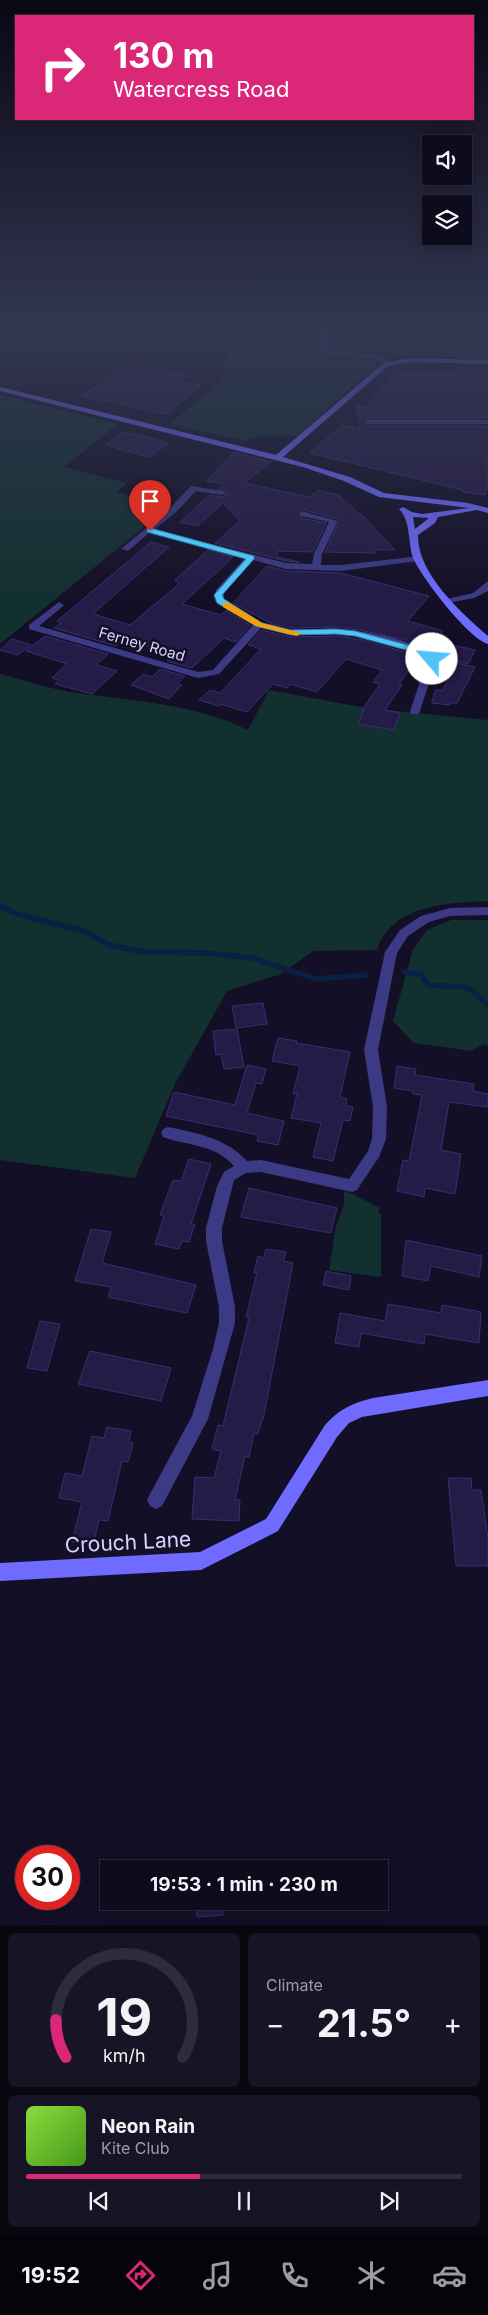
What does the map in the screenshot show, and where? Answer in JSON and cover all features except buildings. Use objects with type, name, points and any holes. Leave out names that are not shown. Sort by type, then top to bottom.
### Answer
[{"type":"street","points":[[128,421],[331,473],[382,495],[468,505],[484,510]]},
{"type":"street","points":[[277,458],[320,421]]},
{"type":"street","points":[[370,422],[488,422]]},
{"type":"street","points":[[125,549],[150,531],[185,499],[194,488],[222,493]]},
{"type":"street","points":[[382,495],[386,500],[404,510],[422,516],[484,510]]},
{"type":"street","points":[[412,499],[404,503],[404,510],[410,517],[409,528],[414,534]]},
{"type":"street","points":[[431,500],[440,504],[441,510],[432,521],[414,534],[412,540],[417,558],[466,624],[488,641]]},
{"type":"street","points":[[304,514],[334,521],[318,554],[316,567]]},
{"type":"street","points":[[150,531],[286,566],[350,567],[417,558]]},
{"type":"street","points":[[251,558],[218,595],[220,601],[259,624],[291,633],[336,631],[355,633],[428,654],[432,659],[415,712]]},
{"type":"street","points":[[448,600],[479,594],[485,591],[488,584]]},
{"type":"street","name":"Ferney Road","points":[[59,605],[32,627],[198,675],[216,672],[259,624]]},
{"type":"street","points":[[156,1500],[200,1419],[227,1323],[227,1307],[215,1249],[214,1228],[224,1186],[229,1176],[244,1167],[261,1166],[352,1186],[374,1153],[379,1139],[380,1107],[371,1050],[391,952],[404,933],[425,919],[450,912],[488,911]]},
{"type":"street","points":[[168,1133],[207,1141],[228,1149],[244,1167]]},
{"type":"street","name":"Crouch Lane","points":[[0,1572],[201,1561],[272,1525],[331,1431],[343,1417],[373,1406],[488,1388]]},
{"type":"green space","points":[[0,421],[105,421],[118,424],[64,467],[127,483],[116,492],[170,506],[0,644]]},
{"type":"green space","points":[[173,421],[314,421],[298,436],[261,435],[245,441],[169,424]]},
{"type":"green space","points":[[0,674],[70,692],[184,708],[227,721],[248,730],[269,690],[366,708],[488,720],[488,901],[439,905],[423,909],[395,923],[384,935],[377,950],[313,951],[281,974],[227,991],[175,1084],[135,1178],[0,1160]]},
{"type":"green space","points":[[451,920],[488,920],[488,1046],[483,1044],[472,1051],[414,1043],[393,1021],[413,949],[427,930]]},
{"type":"green space","points":[[344,1191],[380,1208],[378,1213],[381,1214],[381,1277],[329,1270],[336,1226],[344,1204]]},
{"type":"waterway","points":[[0,906],[17,914],[87,932],[107,944],[118,947],[145,952],[207,953],[253,958],[316,979],[366,975]]},
{"type":"waterway","points":[[404,972],[421,975],[428,985],[470,989],[488,1005]]},
{"type":"slow traffic","points":[[226,605],[245,618],[259,624],[297,633]]},
{"type":"route","points":[[150,531],[251,558],[218,595],[220,601],[245,618],[291,633],[336,631],[355,633],[420,651],[428,654],[432,659]]}]
